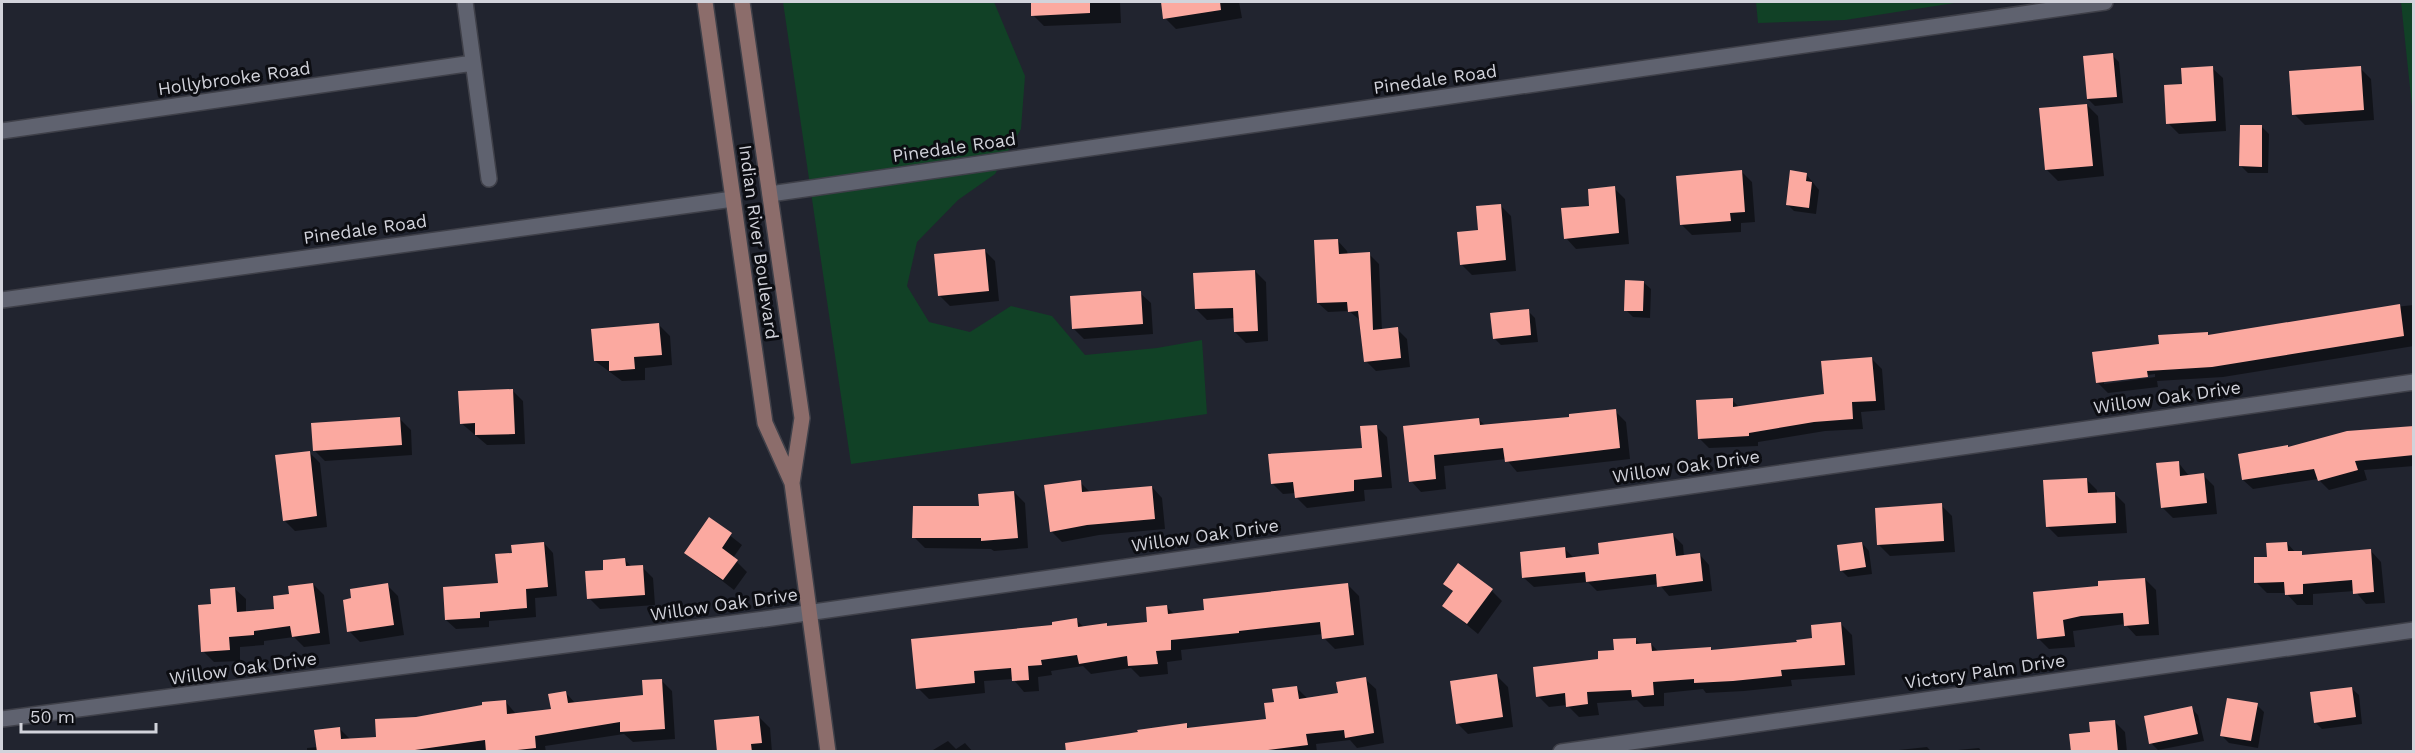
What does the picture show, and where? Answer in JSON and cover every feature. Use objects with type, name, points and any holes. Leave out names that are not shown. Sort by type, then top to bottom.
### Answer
[{"type":"main road","name":"Indian River Boulevard","points":[[705,2],[765,423],[792,483]]},
{"type":"main road","name":"Indian River Boulevard","points":[[742,2],[802,418],[792,483],[828,752]]},
{"type":"street","points":[[465,2],[489,179]]},
{"type":"street","name":"Pinedale Road","points":[[770,194],[2105,2]]},
{"type":"street","name":"Hollybrooke Road","points":[[2,131],[473,63]]},
{"type":"street","name":"Pinedale Road","points":[[2,300],[733,199]]},
{"type":"street","name":"Willow Oak Drive","points":[[2,719],[809,612],[2414,382]]},
{"type":"street","name":"Victory Palm Drive","points":[[1561,752],[2414,630]]},
{"type":"green space","points":[[783,2],[994,2],[1025,76],[1021,129],[995,174],[958,200],[917,242],[907,286],[929,322],[970,332],[1011,306],[1052,316],[1085,355],[1157,348],[1202,340],[1207,414],[851,464]]},
{"type":"green space","points":[[1756,2],[1961,2],[1845,20],[1758,23]]},
{"type":"green space","points":[[2401,2],[2413,2],[2413,116]]},
{"type":"building","points":[[1031,2],[1090,2],[1090,13],[1031,16]]},
{"type":"building","points":[[1161,2],[1220,2],[1221,10],[1163,19]]},
{"type":"building","points":[[2113,53],[2117,97],[2087,99],[2083,56]]},
{"type":"building","points":[[2213,66],[2216,121],[2166,124],[2164,85],[2182,84],[2181,68]]},
{"type":"building","points":[[2361,66],[2364,110],[2292,115],[2289,71]]},
{"type":"building","points":[[2087,104],[2093,166],[2045,170],[2039,108]]},
{"type":"building","points":[[2240,125],[2262,125],[2262,167],[2239,166]]},
{"type":"building","points":[[1742,170],[1745,212],[1730,213],[1731,221],[1680,225],[1676,176]]},
{"type":"building","points":[[1790,170],[1807,173],[1806,181],[1812,182],[1809,208],[1786,205]]},
{"type":"building","points":[[1615,186],[1619,233],[1564,239],[1561,208],[1589,206],[1588,189]]},
{"type":"building","points":[[1501,204],[1506,260],[1460,265],[1457,232],[1478,230],[1476,206]]},
{"type":"building","points":[[1338,239],[1339,254],[1370,252],[1373,330],[1398,327],[1401,358],[1364,362],[1358,311],[1348,312],[1347,302],[1317,303],[1314,240]]},
{"type":"building","points":[[985,249],[989,291],[938,296],[934,254]]},
{"type":"building","points":[[1255,270],[1258,331],[1234,332],[1233,308],[1195,309],[1193,273]]},
{"type":"building","points":[[1625,280],[1644,281],[1643,311],[1624,311]]},
{"type":"building","points":[[1141,291],[1143,324],[1072,329],[1070,296]]},
{"type":"building","points":[[2400,304],[2404,336],[2212,367],[2147,371],[2148,377],[2096,383],[2092,352],[2159,344],[2158,335],[2208,332],[2208,335]]},
{"type":"building","points":[[1529,309],[1531,335],[1493,339],[1490,313]]},
{"type":"building","points":[[659,323],[662,355],[634,357],[635,369],[609,371],[609,361],[594,361],[591,329]]},
{"type":"building","points":[[1872,357],[1876,401],[1852,402],[1853,419],[1814,422],[1749,433],[1749,436],[1698,439],[1696,400],[1733,398],[1733,407],[1824,394],[1821,361]]},
{"type":"building","points":[[513,389],[515,434],[475,435],[475,423],[460,424],[458,391]]},
{"type":"building","points":[[1616,409],[1620,448],[1505,462],[1503,448],[1434,455],[1436,479],[1409,482],[1403,426],[1479,418],[1480,425],[1569,417],[1569,414]]},
{"type":"building","points":[[400,417],[402,445],[313,451],[311,423]]},
{"type":"building","points":[[1377,425],[1382,477],[1354,480],[1354,491],[1295,498],[1293,482],[1271,484],[1268,454],[1362,448],[1360,426]]},
{"type":"building","points":[[2414,426],[2414,455],[2355,461],[2358,470],[2318,481],[2314,469],[2242,480],[2238,454],[2288,445],[2288,447],[2347,431]]},
{"type":"building","points":[[310,451],[317,516],[283,521],[275,455]]},
{"type":"building","points":[[2179,461],[2180,476],[2204,473],[2207,503],[2161,508],[2156,463]]},
{"type":"building","points":[[2087,478],[2088,493],[2115,492],[2116,523],[2046,527],[2043,480]]},
{"type":"building","points":[[1081,480],[1082,492],[1152,486],[1155,519],[1087,525],[1050,532],[1044,485]]},
{"type":"building","points":[[1014,491],[1018,538],[981,541],[981,538],[912,538],[913,506],[979,506],[978,494]]},
{"type":"building","points":[[1942,503],[1944,541],[1877,545],[1875,508]]},
{"type":"building","points":[[709,517],[732,533],[722,548],[738,560],[723,580],[684,553]]},
{"type":"building","points":[[1673,533],[1676,556],[1700,553],[1703,581],[1657,587],[1656,574],[1586,582],[1585,572],[1522,578],[1520,552],[1565,547],[1566,558],[1599,554],[1598,543]]},
{"type":"building","points":[[544,542],[548,587],[526,589],[527,608],[480,612],[480,618],[445,620],[443,587],[498,583],[495,554],[512,553],[511,545]]},
{"type":"building","points":[[1862,542],[1866,567],[1840,571],[1837,545]]},
{"type":"building","points":[[2287,542],[2288,551],[2302,551],[2302,555],[2371,549],[2374,592],[2353,594],[2352,580],[2303,584],[2303,594],[2285,595],[2284,582],[2254,583],[2254,557],[2267,557],[2266,543]]},
{"type":"building","points":[[625,558],[626,566],[643,565],[645,595],[587,599],[585,571],[603,570],[603,560]]},
{"type":"building","points":[[1458,563],[1493,589],[1467,624],[1442,606],[1453,591],[1443,584]]},
{"type":"building","points":[[2145,578],[2149,624],[2124,626],[2123,613],[2081,616],[2063,620],[2065,636],[2037,639],[2033,592],[2098,586],[2098,581]]},
{"type":"building","points":[[313,583],[320,633],[292,637],[290,626],[254,631],[254,635],[229,637],[230,650],[201,652],[198,605],[211,604],[210,589],[235,587],[237,612],[274,609],[273,596],[289,594],[288,586]]},
{"type":"building","points":[[388,583],[394,625],[347,632],[343,600],[351,598],[350,589]]},
{"type":"building","points":[[1348,583],[1354,635],[1322,639],[1320,622],[1239,631],[1239,633],[1171,640],[1171,650],[1156,651],[1158,664],[1128,666],[1127,656],[1079,664],[1077,655],[1041,660],[1042,665],[1028,666],[1029,680],[1012,681],[1011,668],[974,671],[975,683],[916,689],[911,639],[1052,625],[1052,622],[1077,618],[1078,627],[1107,623],[1107,626],[1147,622],[1146,607],[1167,605],[1168,614],[1204,610],[1203,599]]},
{"type":"building","points":[[1841,622],[1845,665],[1781,670],[1782,676],[1733,681],[1694,683],[1694,679],[1653,682],[1654,695],[1632,697],[1631,690],[1587,692],[1588,704],[1566,707],[1565,693],[1536,697],[1533,667],[1598,659],[1598,651],[1614,650],[1613,639],[1636,638],[1636,644],[1651,643],[1652,651],[1711,647],[1711,650],[1797,642],[1796,640],[1812,638],[1811,625]]},
{"type":"building","points":[[1497,674],[1503,717],[1456,724],[1450,681]]},
{"type":"building","points":[[1366,677],[1374,733],[1345,738],[1344,730],[1306,734],[1308,745],[1252,752],[1066,752],[1065,743],[1138,732],[1137,730],[1187,723],[1187,728],[1266,719],[1264,703],[1274,702],[1272,689],[1297,686],[1299,699],[1338,693],[1336,682]]},
{"type":"building","points":[[662,679],[665,729],[620,732],[620,722],[535,736],[536,748],[499,752],[486,752],[485,740],[401,752],[317,752],[314,730],[340,727],[341,739],[376,737],[375,719],[416,717],[482,705],[482,702],[506,700],[507,714],[551,709],[548,694],[566,691],[568,703],[643,695],[642,680]]},
{"type":"building","points":[[2352,687],[2356,717],[2314,723],[2310,692]]},
{"type":"building","points":[[2227,698],[2258,703],[2251,741],[2220,736]]},
{"type":"building","points":[[2192,706],[2198,734],[2149,744],[2144,716]]},
{"type":"building","points":[[759,716],[762,743],[751,744],[752,752],[717,752],[714,720]]},
{"type":"building","points":[[2115,720],[2118,752],[2071,752],[2069,734],[2090,732],[2089,722]]}]
